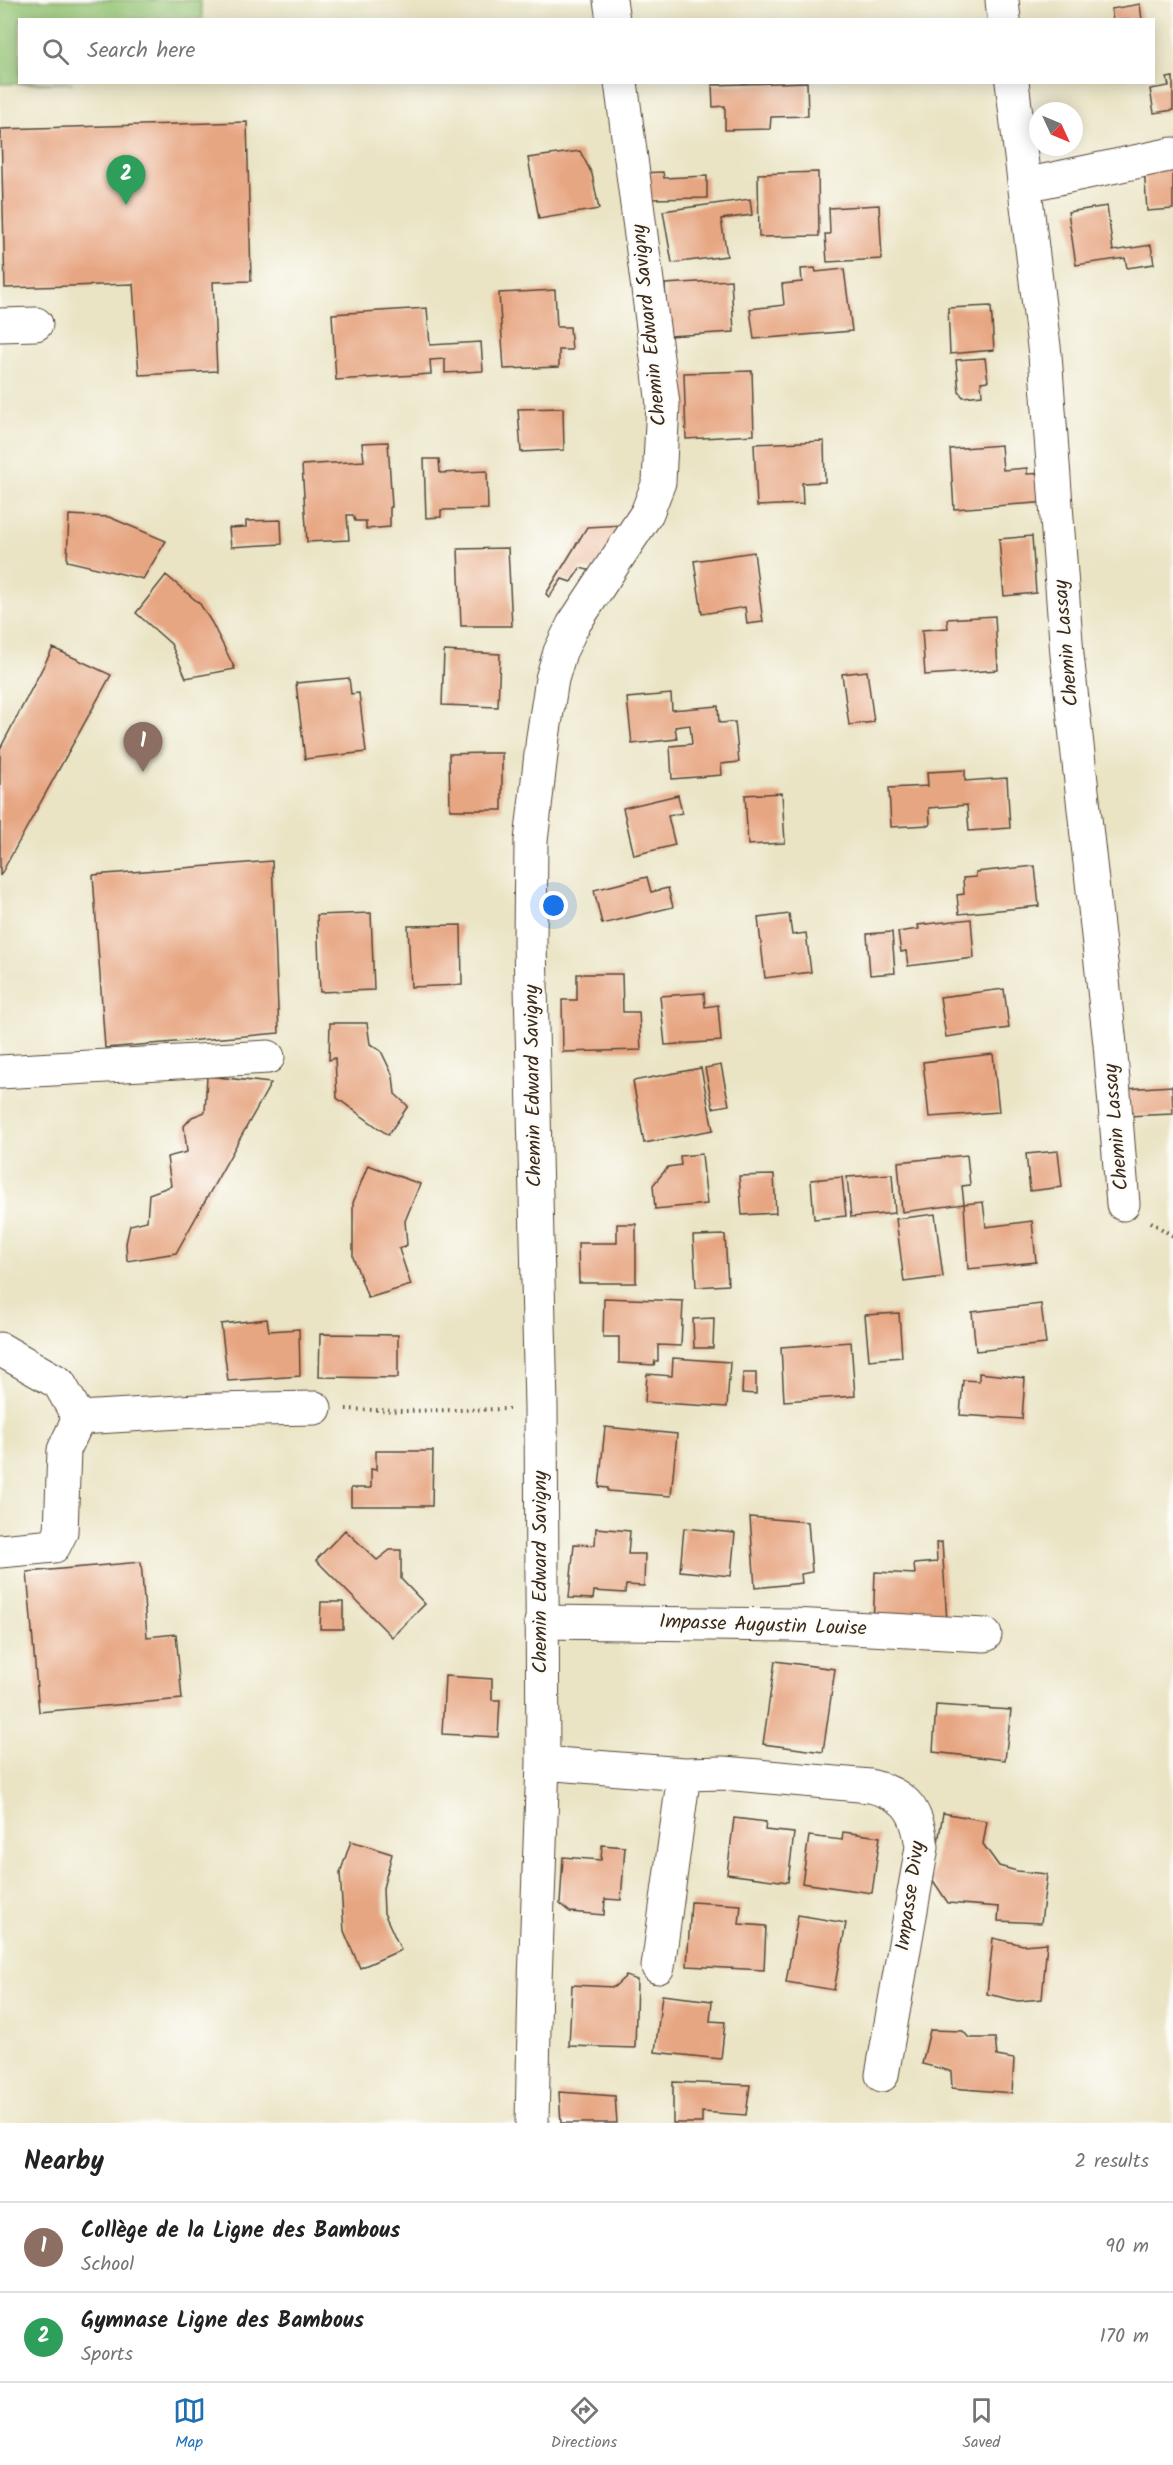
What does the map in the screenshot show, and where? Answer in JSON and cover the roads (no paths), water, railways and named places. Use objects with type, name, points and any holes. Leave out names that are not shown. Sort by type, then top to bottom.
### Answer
[{"type":"street","points":[[610,0],[613,18]]},
{"type":"street","points":[[1002,0],[1004,18]]},
{"type":"street","name":"Chemin Edward Savigny","points":[[532,2123],[543,1763],[541,1407],[530,943],[531,841],[543,737],[552,679],[560,652],[573,625],[647,513],[659,482],[663,404],[621,84]]},
{"type":"street","name":"Chemin Lassay","points":[[1012,84],[1045,355],[1066,655],[1110,1044],[1123,1204]]},
{"type":"street","points":[[1025,185],[1173,154]]},
{"type":"street","points":[[0,325],[36,324]]},
{"type":"street","points":[[0,1072],[268,1057]]},
{"type":"street","points":[[0,1349],[58,1383],[80,1418]]},
{"type":"street","points":[[80,1418],[214,1410],[315,1408]]},
{"type":"street","points":[[0,1551],[54,1546],[61,1532],[64,1450],[80,1418]]},
{"type":"street","name":"Impasse Augustin Louise","points":[[541,1622],[793,1625],[985,1635]]},
{"type":"street","name":"Impasse Divy","points":[[543,1763],[684,1774],[724,1773],[870,1786],[890,1791],[908,1805],[919,1826],[922,1847],[882,2075]]},
{"type":"street","points":[[658,1967],[684,1774]]},
{"type":"place","name":"Gymnase Ligne des Bambous","points":[[126,205]]},
{"type":"place","name":"Collège de la Ligne des Bambous","points":[[143,772]]}]
